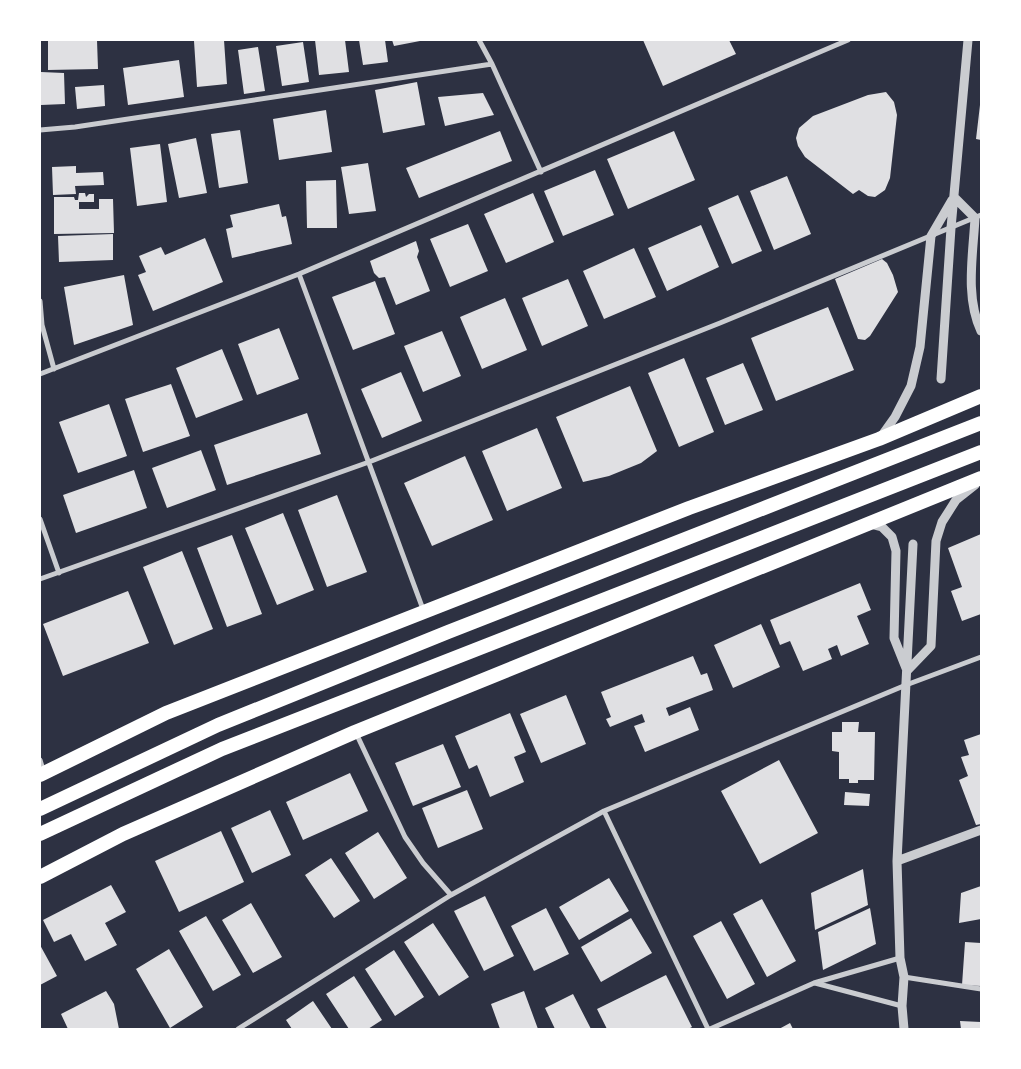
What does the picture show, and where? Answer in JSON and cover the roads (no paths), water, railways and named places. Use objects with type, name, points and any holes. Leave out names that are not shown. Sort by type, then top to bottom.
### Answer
[{"type":"highway","points":[[41,769],[166,713],[689,508],[879,439],[981,396]]},
{"type":"highway","points":[[40,809],[218,724],[457,628],[981,423]]},
{"type":"highway","points":[[40,834],[222,749],[981,452]]},
{"type":"highway","points":[[40,877],[123,834],[355,732],[981,479]]},
{"type":"street","points":[[479,40],[492,64],[541,172]]},
{"type":"street","points":[[40,374],[300,274],[848,40]]},
{"type":"street","points":[[941,379],[951,228],[968,40]]},
{"type":"street","points":[[40,130],[85,126],[492,64]]},
{"type":"street","points":[[954,197],[978,216]]},
{"type":"street","points":[[879,439],[895,417],[911,386],[920,347],[931,236],[954,197]]},
{"type":"street","points":[[40,579],[369,462],[720,323],[978,216]]},
{"type":"street","points":[[978,216],[972,302],[975,318],[981,331]]},
{"type":"street","points":[[300,274],[424,612]]},
{"type":"street","points":[[40,302],[42,325],[54,369]]},
{"type":"street","points":[[908,671],[931,646],[936,542],[942,522],[956,500],[981,479]]},
{"type":"street","points":[[40,520],[59,572]]},
{"type":"street","points":[[870,524],[882,527],[892,537],[896,551],[894,638],[908,671]]},
{"type":"street","points":[[904,1029],[902,1006],[904,977],[900,958],[897,861],[913,544]]},
{"type":"street","points":[[238,1029],[451,895],[604,811],[906,686],[981,657]]},
{"type":"street","points":[[355,732],[406,838],[423,863],[451,895]]},
{"type":"street","points":[[604,811],[709,1029],[814,983],[900,958]]},
{"type":"street","points":[[897,861],[981,830]]},
{"type":"street","points":[[904,977],[981,989]]},
{"type":"street","points":[[814,983],[902,1006]]}]
